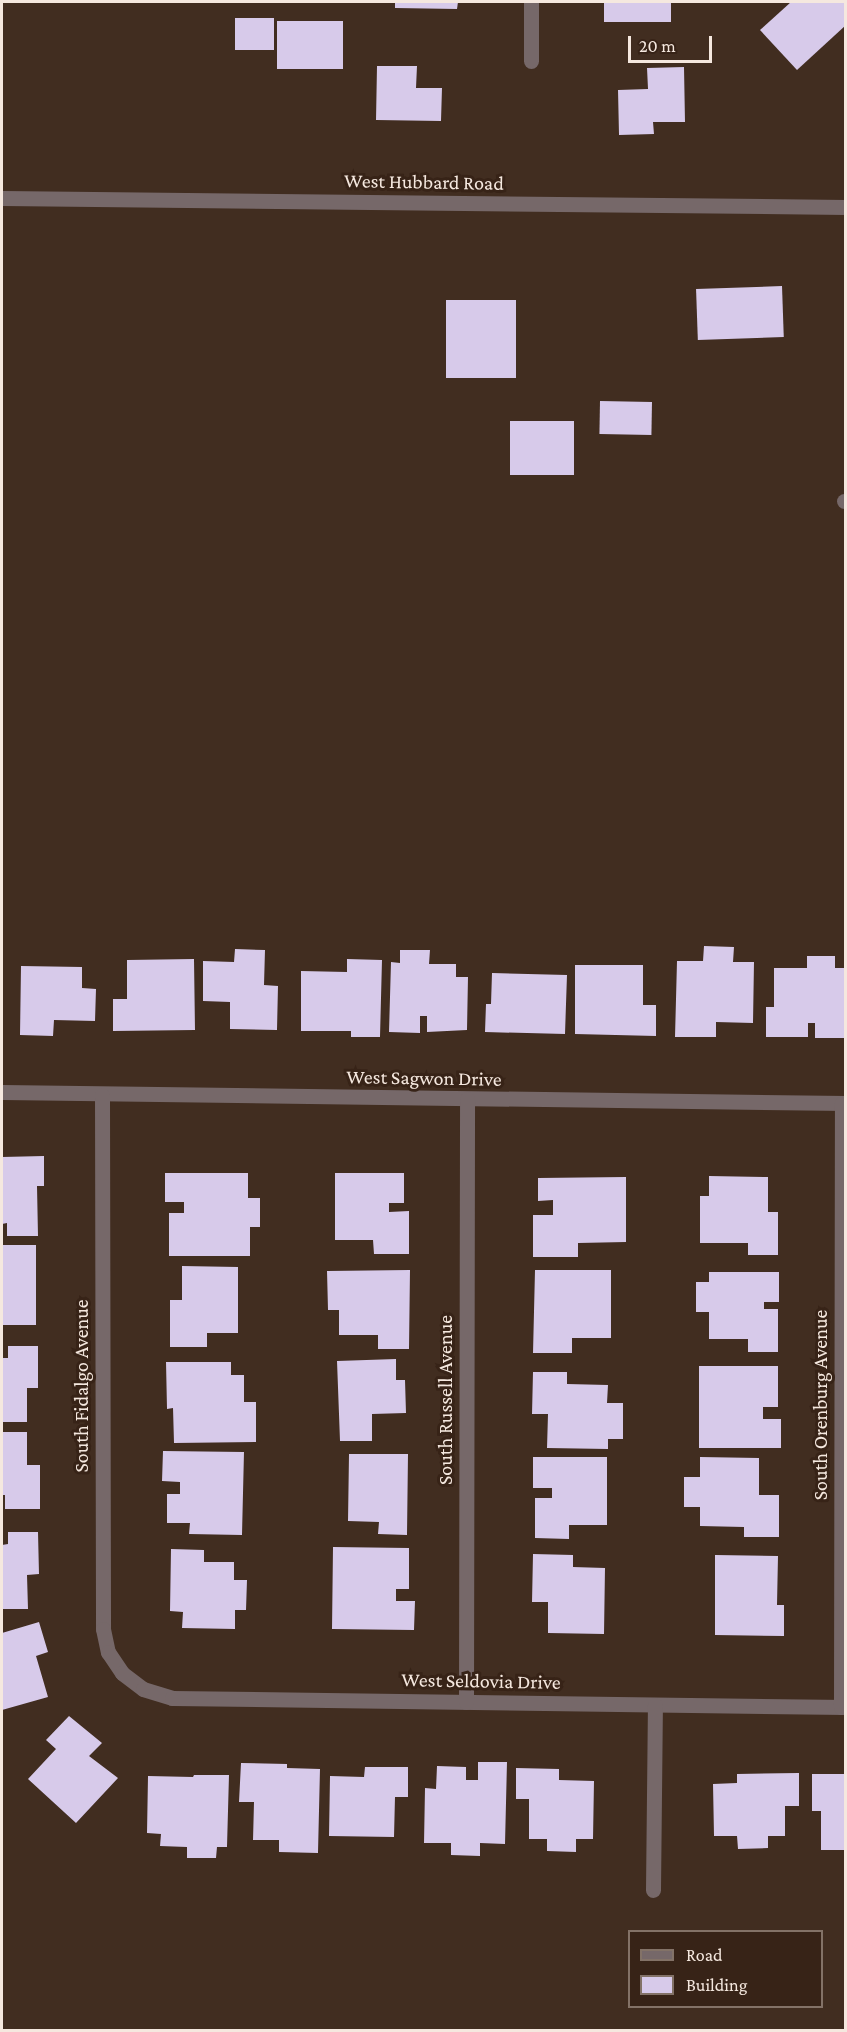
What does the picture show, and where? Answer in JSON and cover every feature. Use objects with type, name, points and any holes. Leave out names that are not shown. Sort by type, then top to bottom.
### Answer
[{"type":"street","points":[[531,2],[531,61]]},
{"type":"street","name":"West Hubbard Road","points":[[2,198],[846,207]]},
{"type":"street","name":"West Sagwon Drive","points":[[2,1092],[844,1103]]},
{"type":"street","name":"South Fidalgo Avenue","points":[[102,1095],[103,1629],[108,1652],[122,1673]]},
{"type":"street","name":"South Russell Avenue","points":[[466,1702],[467,1099]]},
{"type":"street","name":"South Orenburg Avenue","points":[[843,1707],[844,1103]]},
{"type":"street","name":"West Seldovia Drive","points":[[122,1673],[143,1689],[172,1698],[843,1707]]},
{"type":"street","points":[[653,1890],[655,1705]]},
{"type":"building","points":[[395,2],[458,2],[457,9],[395,8]]},
{"type":"building","points":[[604,2],[671,2],[671,22],[604,22]]},
{"type":"building","points":[[791,2],[846,2],[846,25],[797,70],[760,30]]},
{"type":"building","points":[[235,18],[274,18],[274,50],[235,50]]},
{"type":"building","points":[[277,21],[343,21],[343,69],[277,69]]},
{"type":"building","points":[[377,66],[417,66],[416,88],[442,88],[441,121],[376,120]]},
{"type":"building","points":[[684,67],[685,122],[653,122],[654,134],[619,135],[618,90],[648,89],[647,68]]},
{"type":"building","points":[[782,286],[784,337],[698,340],[696,289]]},
{"type":"building","points":[[446,300],[516,300],[516,378],[446,378]]},
{"type":"building","points":[[600,401],[652,402],[651,435],[599,434]]},
{"type":"building","points":[[510,421],[574,421],[574,475],[510,475]]},
{"type":"building","points":[[704,946],[734,947],[733,962],[754,962],[753,1023],[716,1022],[716,1037],[675,1037],[677,961],[703,961]]},
{"type":"building","points":[[235,949],[265,950],[264,985],[278,986],[277,1030],[230,1029],[230,1002],[203,1001],[203,961],[234,962]]},
{"type":"building","points":[[400,950],[430,950],[429,964],[456,964],[456,977],[468,977],[467,1030],[427,1032],[427,1016],[420,1016],[420,1033],[389,1032],[391,962],[400,963]]},
{"type":"building","points":[[807,956],[835,956],[835,968],[846,968],[846,1038],[815,1038],[815,1023],[808,1023],[808,1037],[766,1037],[766,1007],[774,1007],[774,968],[807,968]]},
{"type":"building","points":[[194,959],[195,1030],[113,1031],[113,999],[127,999],[127,960]]},
{"type":"building","points":[[347,959],[382,960],[380,1037],[351,1037],[351,1031],[301,1031],[301,971],[347,972]]},
{"type":"building","points":[[575,965],[643,965],[643,1005],[656,1005],[656,1036],[575,1034]]},
{"type":"building","points":[[21,966],[82,967],[82,988],[96,989],[95,1021],[54,1020],[53,1036],[20,1035]]},
{"type":"building","points":[[492,973],[567,975],[565,1034],[485,1032],[486,1004],[491,1004]]},
{"type":"building","points":[[44,1156],[44,1186],[37,1186],[38,1236],[7,1236],[7,1223],[2,1224],[2,1157]]},
{"type":"building","points":[[165,1173],[248,1173],[248,1198],[260,1198],[260,1227],[250,1227],[250,1256],[169,1256],[169,1213],[184,1213],[184,1202],[165,1202]]},
{"type":"building","points":[[335,1173],[404,1173],[404,1203],[389,1203],[389,1212],[409,1211],[409,1254],[374,1254],[373,1240],[335,1240]]},
{"type":"building","points":[[709,1176],[768,1177],[768,1212],[778,1212],[778,1255],[748,1255],[748,1243],[700,1243],[700,1196],[709,1196]]},
{"type":"building","points":[[626,1177],[626,1242],[578,1243],[578,1257],[533,1257],[533,1215],[553,1215],[553,1200],[538,1201],[538,1178]]},
{"type":"building","points":[[2,1245],[36,1245],[36,1325],[2,1325]]},
{"type":"building","points":[[182,1266],[238,1267],[238,1333],[207,1333],[207,1347],[170,1347],[170,1300],[182,1300]]},
{"type":"building","points":[[410,1270],[409,1349],[378,1349],[378,1335],[339,1335],[339,1310],[328,1310],[327,1271]]},
{"type":"building","points":[[535,1270],[611,1270],[611,1338],[572,1338],[572,1353],[533,1353]]},
{"type":"building","points":[[709,1272],[779,1272],[779,1302],[764,1302],[764,1309],[778,1309],[778,1352],[748,1352],[748,1339],[709,1339],[709,1312],[696,1312],[696,1282],[709,1282]]},
{"type":"building","points":[[8,1346],[38,1346],[38,1388],[27,1388],[27,1422],[2,1422],[2,1358],[8,1358]]},
{"type":"building","points":[[396,1359],[396,1380],[405,1380],[406,1413],[372,1414],[372,1441],[340,1441],[337,1361]]},
{"type":"building","points":[[166,1362],[231,1362],[231,1375],[244,1375],[244,1402],[256,1402],[256,1442],[174,1443],[173,1408],[167,1409]]},
{"type":"building","points":[[699,1366],[778,1366],[778,1407],[763,1407],[763,1419],[781,1419],[781,1448],[699,1448]]},
{"type":"building","points":[[533,1372],[567,1372],[567,1384],[608,1385],[607,1403],[623,1403],[623,1439],[608,1439],[608,1449],[547,1448],[548,1414],[532,1414]]},
{"type":"building","points":[[2,1432],[27,1432],[27,1465],[40,1465],[40,1509],[5,1509],[5,1495],[2,1495]]},
{"type":"building","points":[[163,1451],[244,1452],[242,1535],[189,1534],[190,1523],[167,1523],[167,1494],[180,1494],[180,1482],[162,1481]]},
{"type":"building","points":[[349,1454],[408,1454],[407,1535],[378,1534],[379,1522],[348,1521]]},
{"type":"building","points":[[533,1457],[607,1457],[607,1525],[569,1525],[569,1539],[535,1538],[535,1498],[552,1498],[552,1488],[533,1488]]},
{"type":"building","points":[[700,1457],[759,1458],[759,1495],[779,1495],[779,1537],[744,1537],[744,1527],[700,1526],[700,1507],[684,1507],[684,1477],[700,1477]]},
{"type":"building","points":[[8,1532],[38,1532],[39,1574],[27,1575],[28,1609],[2,1609],[2,1545],[8,1544]]},
{"type":"building","points":[[333,1547],[409,1548],[409,1589],[396,1589],[396,1601],[415,1601],[414,1630],[332,1629]]},
{"type":"building","points":[[171,1549],[204,1550],[204,1562],[234,1562],[234,1580],[247,1580],[246,1610],[235,1610],[235,1629],[182,1628],[183,1612],[170,1611]]},
{"type":"building","points":[[533,1554],[573,1555],[573,1567],[605,1568],[604,1634],[548,1633],[548,1602],[532,1602]]},
{"type":"building","points":[[715,1555],[778,1556],[777,1605],[784,1605],[784,1636],[715,1635]]},
{"type":"building","points":[[39,1622],[48,1652],[36,1656],[48,1697],[2,1710],[2,1633]]},
{"type":"building","points":[[69,1716],[102,1743],[89,1756],[118,1778],[76,1823],[28,1779],[56,1749],[46,1740]]},
{"type":"building","points":[[478,1762],[507,1762],[505,1844],[480,1843],[480,1856],[451,1855],[451,1843],[424,1843],[425,1788],[436,1789],[437,1766],[466,1767],[466,1780],[478,1780]]},
{"type":"building","points":[[241,1763],[287,1764],[287,1768],[320,1769],[318,1853],[279,1852],[279,1840],[253,1840],[254,1802],[239,1802]]},
{"type":"building","points":[[365,1767],[408,1767],[408,1797],[395,1797],[394,1837],[329,1836],[330,1776],[364,1777]]},
{"type":"building","points":[[516,1768],[559,1769],[559,1780],[594,1781],[593,1839],[576,1839],[576,1852],[547,1851],[547,1839],[529,1839],[529,1799],[516,1799]]},
{"type":"building","points":[[799,1773],[799,1806],[785,1806],[785,1836],[768,1836],[768,1848],[738,1849],[737,1836],[714,1836],[713,1784],[737,1783],[737,1774]]},
{"type":"building","points":[[812,1774],[846,1774],[846,1850],[821,1850],[821,1811],[812,1811]]},
{"type":"building","points":[[194,1775],[229,1775],[227,1847],[217,1847],[216,1858],[187,1858],[187,1847],[160,1846],[161,1834],[147,1833],[148,1776],[193,1777]]}]
